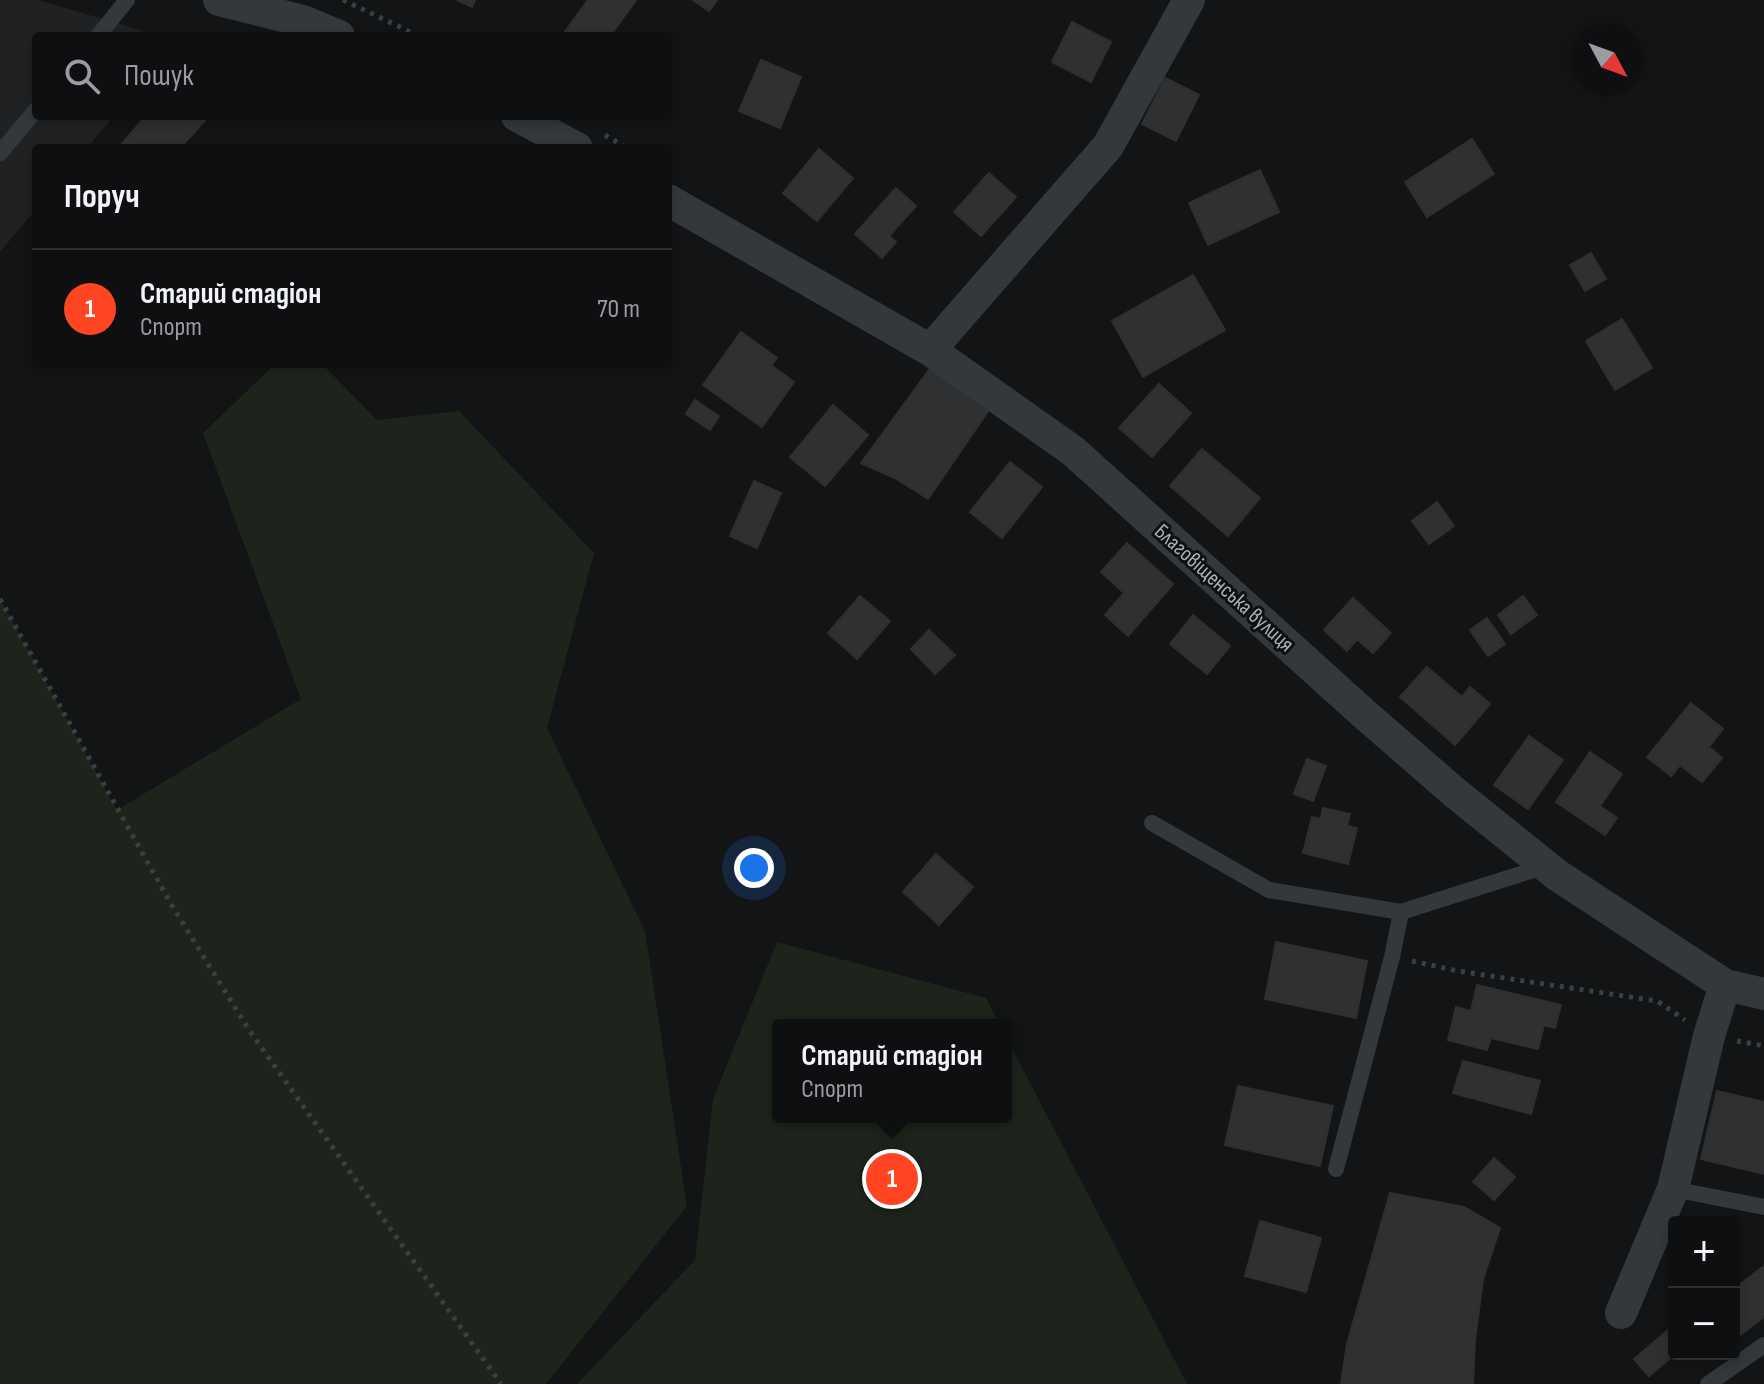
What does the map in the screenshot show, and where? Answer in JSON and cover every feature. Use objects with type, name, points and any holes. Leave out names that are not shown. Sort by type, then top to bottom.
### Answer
[{"type":"street","points":[[219,0],[303,21],[329,32]]},
{"type":"street","points":[[930,350],[1108,146],[1189,0]]},
{"type":"street","points":[[524,120],[570,144]]},
{"type":"street","name":"Благовіщенська вулиця","points":[[672,202],[930,350],[1073,451],[1362,712],[1557,875],[1725,985],[1764,994]]},
{"type":"street","points":[[1621,1313],[1673,1189],[1709,1036],[1725,985]]},
{"type":"lane","points":[[101,32],[127,0]]},
{"type":"lane","points":[[0,153],[32,115]]},
{"type":"lane","points":[[1152,823],[1269,890],[1401,912],[1546,866]]},
{"type":"lane","points":[[1336,1169],[1401,912]]},
{"type":"lane","points":[[1673,1189],[1764,1207]]},
{"type":"lane","points":[[1708,1384],[1764,1345]]},
{"type":"path","points":[[343,0],[411,32]]},
{"type":"path","points":[[0,599],[171,904],[249,1030],[501,1384]]},
{"type":"path","points":[[1392,957],[1458,971],[1657,1001],[1709,1036],[1764,1046]]},
{"type":"shaded area","points":[[0,0],[38,0],[147,32],[32,32],[32,120],[111,120],[90,144],[32,144],[32,214],[0,252]]},
{"type":"shaded area","points":[[271,368],[326,368],[377,420],[459,411],[594,553],[547,728],[645,931],[687,1206],[546,1384],[0,1384],[0,599],[117,810],[301,699],[203,433]]},
{"type":"shaded area","points":[[777,942],[986,998],[997,1019],[772,1019],[772,1123],[1012,1123],[1012,1049],[1187,1384],[577,1384],[695,1260],[713,1099]]},
{"type":"building","points":[[457,0],[475,0],[472,7]]},
{"type":"building","points":[[588,0],[636,0],[613,32],[565,32]]},
{"type":"building","points":[[693,0],[717,0],[709,11]]},
{"type":"building","points":[[1072,22],[1111,42],[1091,82],[1052,62]]},
{"type":"building","points":[[761,60],[801,77],[780,128],[739,111]]},
{"type":"building","points":[[1165,78],[1199,95],[1176,141],[1142,124]]},
{"type":"building","points":[[142,120],[205,120],[184,144],[122,144]]},
{"type":"building","points":[[1472,139],[1494,174],[1427,217],[1405,182]]},
{"type":"building","points":[[819,149],[853,178],[817,221],[783,193]]},
{"type":"building","points":[[1260,170],[1279,212],[1208,245],[1189,203]]},
{"type":"building","points":[[989,173],[1016,197],[981,236],[954,212]]},
{"type":"building","points":[[896,188],[916,206],[889,236],[896,242],[882,258],[855,234]]},
{"type":"building","points":[[1591,253],[1606,279],[1585,291],[1570,265]]},
{"type":"building","points":[[1193,275],[1225,330],[1143,377],[1112,321]]},
{"type":"building","points":[[1622,319],[1652,368],[1615,390],[1586,341]]},
{"type":"building","points":[[741,332],[777,358],[771,365],[794,382],[762,427],[703,385]]},
{"type":"building","points":[[935,362],[993,404],[928,499],[895,478],[861,463]]},
{"type":"building","points":[[1159,384],[1191,413],[1152,457],[1119,428]]},
{"type":"building","points":[[695,400],[719,416],[710,430],[686,414]]},
{"type":"building","points":[[833,405],[868,435],[825,486],[790,457]]},
{"type":"building","points":[[1202,449],[1260,498],[1228,536],[1170,486]]},
{"type":"building","points":[[1010,462],[1042,487],[1002,538],[970,512]]},
{"type":"building","points":[[754,481],[781,493],[757,548],[730,536]]},
{"type":"building","points":[[1437,502],[1454,526],[1429,544],[1412,521]]},
{"type":"building","points":[[1127,543],[1173,584],[1128,636],[1105,615],[1124,593],[1101,572]]},
{"type":"building","points":[[860,596],[890,621],[857,659],[828,633]]},
{"type":"building","points":[[1523,596],[1537,615],[1511,634],[1498,615]]},
{"type":"building","points":[[1353,598],[1391,633],[1373,653],[1357,639],[1347,651],[1324,630]]},
{"type":"building","points":[[1193,615],[1230,646],[1207,674],[1170,644]]},
{"type":"building","points":[[1487,618],[1505,644],[1488,656],[1470,630]]},
{"type":"building","points":[[929,630],[955,655],[935,674],[911,649]]},
{"type":"building","points":[[1427,667],[1462,697],[1470,687],[1490,704],[1455,745],[1400,697]]},
{"type":"building","points":[[1691,703],[1723,729],[1709,747],[1722,758],[1702,782],[1680,765],[1671,776],[1647,757]]},
{"type":"building","points":[[1529,736],[1563,760],[1528,809],[1494,785]]},
{"type":"building","points":[[1590,752],[1622,774],[1600,806],[1617,818],[1605,835],[1556,802]]},
{"type":"building","points":[[1307,759],[1326,766],[1313,801],[1294,794]]},
{"type":"building","points":[[1323,808],[1350,814],[1347,826],[1357,828],[1348,864],[1303,853],[1312,817],[1321,819]]},
{"type":"building","points":[[936,854],[973,887],[939,925],[903,892]]},
{"type":"building","points":[[1276,942],[1367,961],[1356,1018],[1265,999]]},
{"type":"building","points":[[1477,985],[1561,1005],[1555,1028],[1544,1025],[1538,1049],[1491,1038],[1487,1050],[1448,1040],[1456,1007],[1471,1011]]},
{"type":"building","points":[[1463,1061],[1540,1081],[1531,1114],[1453,1093]]},
{"type":"building","points":[[1238,1086],[1333,1106],[1320,1166],[1225,1145]]},
{"type":"building","points":[[1717,1091],[1764,1102],[1764,1174],[1701,1159]]},
{"type":"building","points":[[1494,1158],[1515,1177],[1494,1200],[1473,1182]]},
{"type":"building","points":[[1390,1193],[1464,1207],[1500,1228],[1483,1279],[1473,1384],[1341,1384],[1347,1344]]},
{"type":"building","points":[[1260,1221],[1321,1238],[1306,1292],[1245,1276]]},
{"type":"building","points":[[1764,1266],[1764,1317],[1740,1335],[1740,1288],[1740,1284]]},
{"type":"building","points":[[1668,1330],[1668,1360],[1649,1376],[1634,1359]]},
{"type":"place","name":"Старий стадіон","points":[[892,1179]]}]
